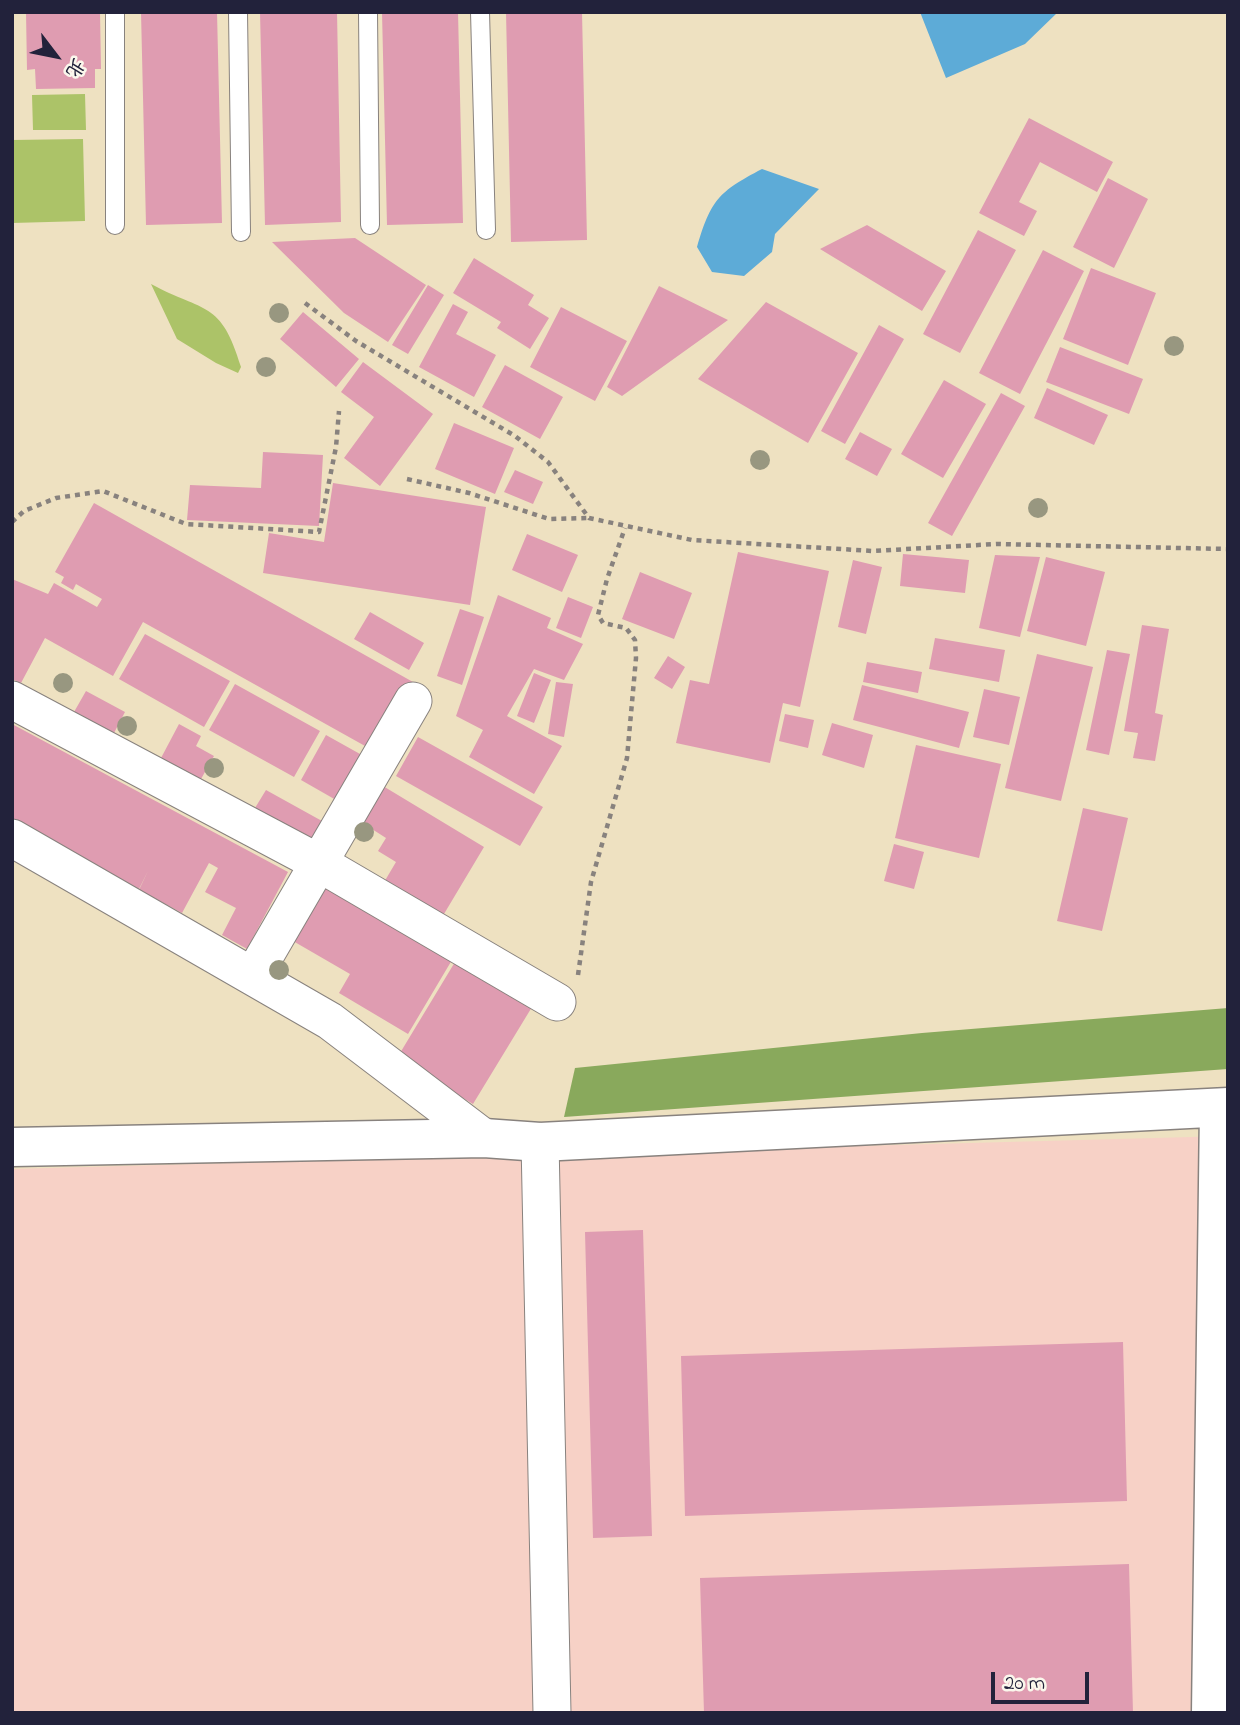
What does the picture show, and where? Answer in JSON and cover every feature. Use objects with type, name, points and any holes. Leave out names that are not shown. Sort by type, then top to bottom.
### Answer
[{"type":"street","points":[[12,700],[319,863],[557,1002]]},
{"type":"street","points":[[253,976],[413,701]]},
{"type":"street","points":[[12,838],[330,1021],[484,1138]]},
{"type":"street","points":[[12,1147],[484,1138],[540,1142],[1223,1107],[1211,1713]]},
{"type":"street","points":[[540,1142],[552,1713]]},
{"type":"lane","points":[[115,12],[115,225]]},
{"type":"lane","points":[[238,12],[241,232]]},
{"type":"lane","points":[[368,12],[370,225]]},
{"type":"lane","points":[[480,12],[486,230]]},
{"type":"path","points":[[305,303],[356,341],[515,436],[548,462],[589,518]]},
{"type":"path","points":[[12,522],[24,512],[56,498],[103,491],[186,524],[318,532],[336,447],[339,411]]},
{"type":"path","points":[[407,479],[469,493],[549,519],[589,518],[625,528],[692,540],[873,551],[996,544],[1228,549]]},
{"type":"path","points":[[557,1002],[569,995],[579,974],[591,883],[627,758],[636,658],[635,640],[626,628],[603,622],[598,615],[625,528]]},
{"type":"shaded area","points":[[1228,1136],[1228,1713],[12,1713],[12,1169]]},
{"type":"green space","points":[[85,94],[86,130],[33,130],[32,95]]},
{"type":"green space","points":[[83,139],[85,221],[12,223],[12,140]]},
{"type":"green space","points":[[151,284],[198,305],[218,319],[234,345],[241,367],[238,373],[177,339]]},
{"type":"green space","points":[[1228,1008],[1228,1069],[564,1117],[575,1068],[922,1033]]},
{"type":"water","points":[[920,12],[1058,12],[1025,44],[946,78]]},
{"type":"water","points":[[762,169],[819,189],[775,234],[772,252],[744,276],[712,272],[697,247],[707,218],[726,191]]},
{"type":"building","points":[[26,12],[100,12],[101,69],[95,69],[95,88],[36,89],[35,69],[27,70]]},
{"type":"building","points":[[141,12],[217,12],[222,223],[146,225]]},
{"type":"building","points":[[260,12],[337,12],[341,222],[265,225]]},
{"type":"building","points":[[382,12],[458,12],[463,223],[387,225]]},
{"type":"building","points":[[506,12],[582,12],[587,240],[511,242]]},
{"type":"building","points":[[1029,118],[1113,162],[1097,192],[1040,162],[1019,202],[1037,211],[1024,236],[979,213]]},
{"type":"building","points":[[1108,178],[1148,199],[1114,268],[1073,247]]},
{"type":"building","points":[[867,225],[946,271],[922,311],[820,249]]},
{"type":"building","points":[[978,230],[1016,250],[960,353],[923,334]]},
{"type":"building","points":[[355,238],[426,285],[388,342],[344,313],[272,242]]},
{"type":"building","points":[[1043,250],[1084,271],[1020,394],[979,373]]},
{"type":"building","points":[[474,258],[534,295],[528,305],[549,318],[530,349],[497,328],[501,322],[453,293]]},
{"type":"building","points":[[1091,268],[1156,293],[1128,365],[1063,339]]},
{"type":"building","points":[[428,285],[444,295],[408,354],[392,345]]},
{"type":"building","points":[[659,286],[728,320],[622,396],[607,387]]},
{"type":"building","points":[[766,302],[858,353],[808,443],[698,379]]},
{"type":"building","points":[[453,304],[468,312],[456,334],[496,355],[474,397],[419,367]]},
{"type":"building","points":[[561,307],[627,341],[595,401],[530,367]]},
{"type":"building","points":[[303,312],[359,359],[336,387],[280,339]]},
{"type":"building","points":[[879,325],[904,339],[845,444],[821,431]]},
{"type":"building","points":[[1060,347],[1143,379],[1129,414],[1046,382]]},
{"type":"building","points":[[363,362],[433,414],[380,486],[344,458],[374,417],[341,392]]},
{"type":"building","points":[[505,365],[563,397],[540,439],[482,407]]},
{"type":"building","points":[[944,380],[986,404],[943,478],[901,454]]},
{"type":"building","points":[[1047,388],[1108,415],[1094,445],[1034,418]]},
{"type":"building","points":[[1001,393],[1025,406],[952,536],[928,523]]},
{"type":"building","points":[[454,423],[514,448],[495,494],[435,469]]},
{"type":"building","points":[[860,432],[892,449],[877,476],[845,459]]},
{"type":"building","points":[[263,452],[323,455],[319,526],[187,520],[190,485],[261,488]]},
{"type":"building","points":[[515,470],[543,482],[533,504],[504,492]]},
{"type":"building","points":[[333,483],[486,507],[470,605],[263,573],[269,533],[324,542]]},
{"type":"building","points":[[94,503],[413,682],[374,751],[143,622],[113,676],[45,638],[21,683],[12,679],[12,579],[48,594],[54,583],[97,607],[102,599],[76,584],[73,590],[61,583],[64,577],[55,572]]},
{"type":"building","points":[[527,534],[578,555],[562,592],[512,570]]},
{"type":"building","points":[[738,552],[829,571],[800,707],[783,703],[770,763],[676,743],[690,680],[709,684]]},
{"type":"building","points":[[903,554],[969,560],[965,593],[900,586]]},
{"type":"building","points":[[995,555],[1040,557],[1020,637],[979,628]]},
{"type":"building","points":[[1046,557],[1105,572],[1086,646],[1027,631]]},
{"type":"building","points":[[853,560],[882,567],[866,634],[838,627]]},
{"type":"building","points":[[640,572],[692,593],[674,639],[622,619]]},
{"type":"building","points":[[498,595],[551,618],[547,628],[583,644],[564,680],[534,669],[507,716],[562,746],[534,794],[469,757],[483,730],[456,716]]},
{"type":"building","points":[[568,597],[593,607],[581,638],[556,628]]},
{"type":"building","points":[[460,609],[484,617],[462,685],[437,676]]},
{"type":"building","points":[[370,612],[424,643],[409,670],[354,639]]},
{"type":"building","points":[[1142,625],[1169,629],[1155,713],[1163,715],[1155,761],[1133,758],[1138,733],[1124,731]]},
{"type":"building","points":[[145,634],[230,681],[204,727],[119,679]]},
{"type":"building","points":[[935,638],[1005,650],[999,682],[929,669]]},
{"type":"building","points":[[1107,650],[1130,654],[1109,755],[1086,750]]},
{"type":"building","points":[[1037,654],[1093,667],[1061,801],[1005,788]]},
{"type":"building","points":[[668,656],[685,667],[672,689],[654,678]]},
{"type":"building","points":[[867,662],[922,672],[918,693],[863,682]]},
{"type":"building","points":[[534,673],[551,680],[534,723],[517,716]]},
{"type":"building","points":[[556,682],[573,684],[564,737],[548,734]]},
{"type":"building","points":[[235,684],[320,731],[294,777],[209,730]]},
{"type":"building","points":[[862,685],[969,712],[959,748],[853,720]]},
{"type":"building","points":[[984,689],[1020,697],[1009,745],[973,737]]},
{"type":"building","points":[[86,691],[125,712],[114,733],[74,712]]},
{"type":"building","points":[[785,714],[814,720],[808,748],[779,741]]},
{"type":"building","points":[[832,723],[873,735],[864,768],[822,755]]},
{"type":"building","points":[[12,724],[288,872],[247,949],[222,935],[236,908],[205,892],[218,868],[209,863],[182,913],[139,890],[148,871],[138,891],[12,823]]},
{"type":"building","points":[[179,724],[201,736],[196,746],[214,756],[201,779],[161,758]]},
{"type":"building","points":[[326,735],[369,759],[343,804],[301,780]]},
{"type":"building","points":[[418,737],[543,807],[520,846],[396,776]]},
{"type":"building","points":[[916,745],[1001,764],[979,858],[895,838]]},
{"type":"building","points":[[383,786],[484,847],[438,924],[380,889],[396,862],[378,851],[386,838],[361,822]]},
{"type":"building","points":[[266,790],[331,826],[320,845],[255,808]]},
{"type":"building","points":[[1083,808],[1128,818],[1102,931],[1057,921]]},
{"type":"building","points":[[894,844],[924,852],[914,889],[884,881]]},
{"type":"building","points":[[326,886],[452,960],[408,1034],[339,993],[350,974],[293,941]]},
{"type":"building","points":[[455,962],[532,1007],[473,1104],[397,1058]]},
{"type":"building","points":[[643,1230],[652,1536],[593,1538],[585,1232]]},
{"type":"building","points":[[1123,1342],[1127,1501],[685,1516],[681,1356]]},
{"type":"building","points":[[1129,1564],[1133,1713],[704,1713],[700,1578]]}]
